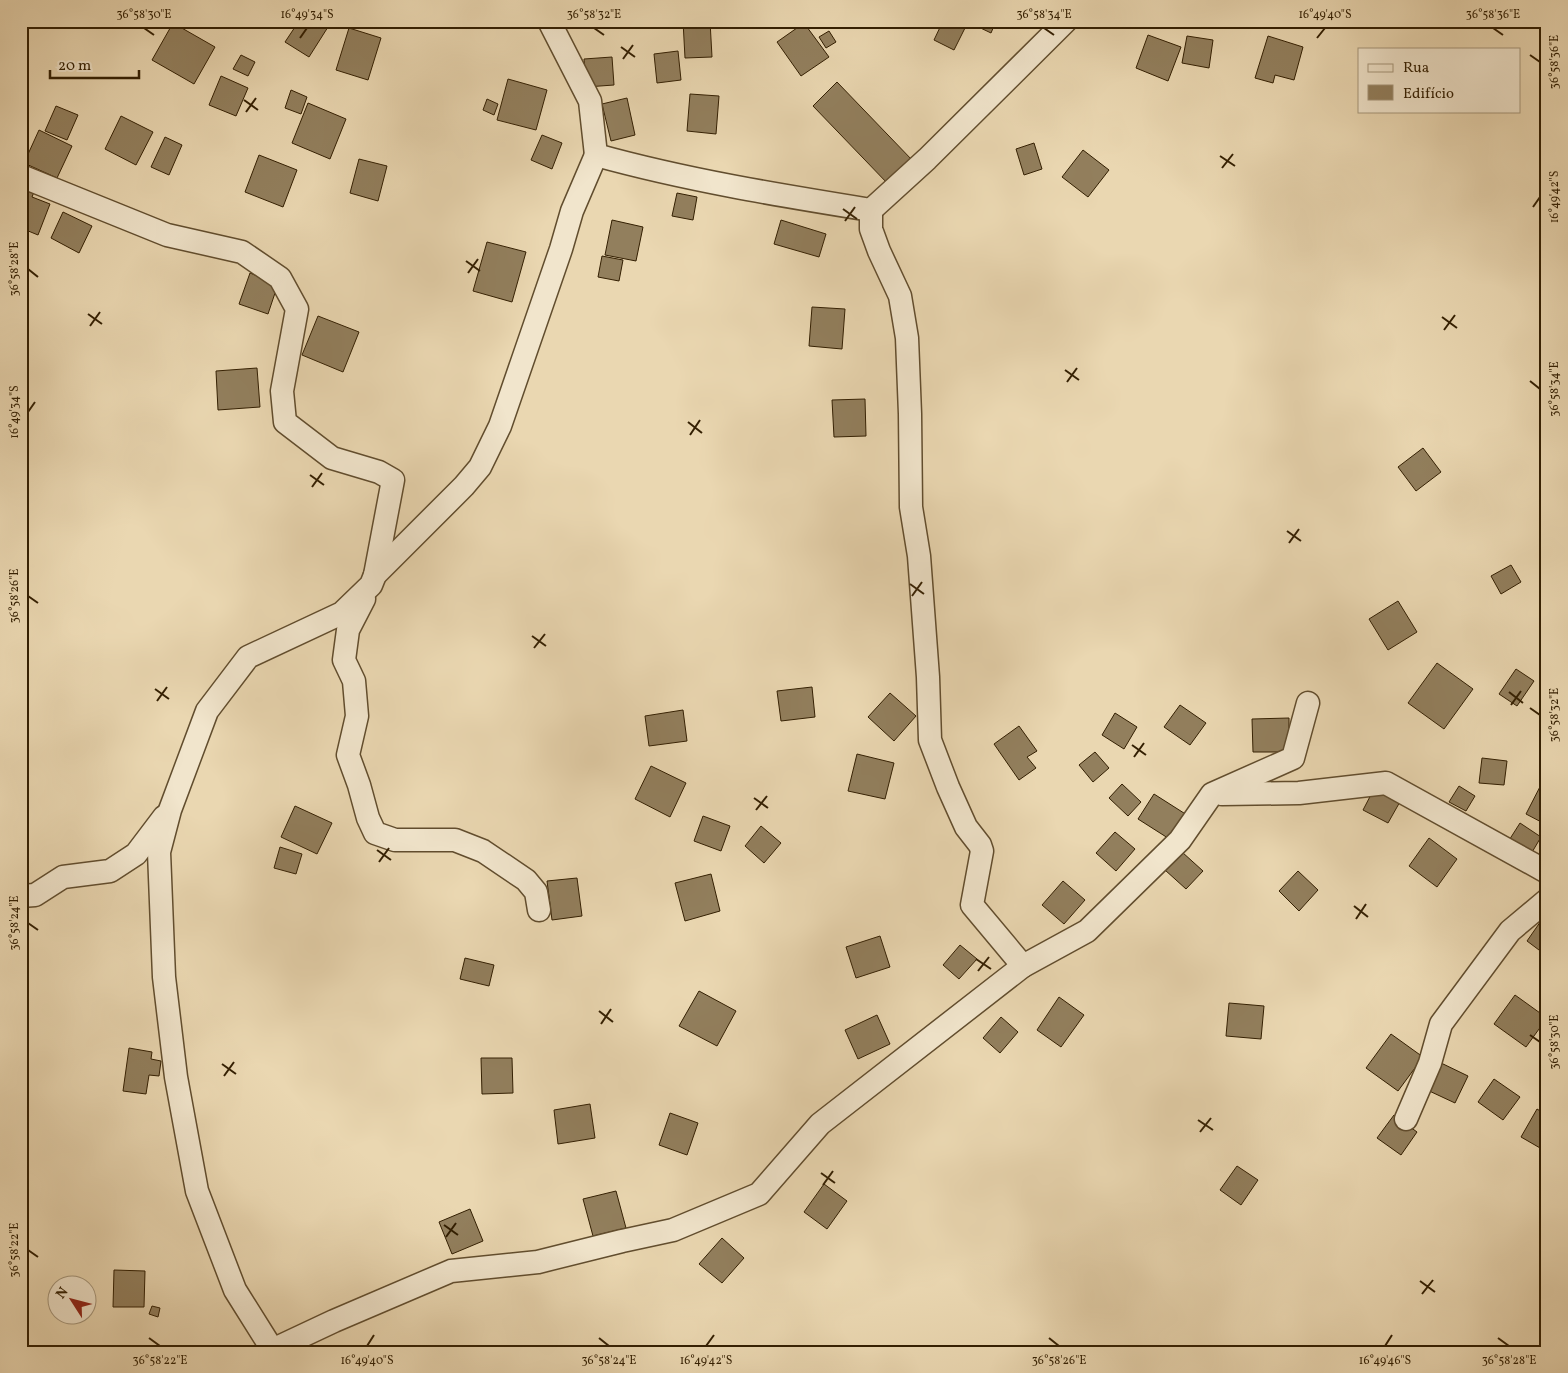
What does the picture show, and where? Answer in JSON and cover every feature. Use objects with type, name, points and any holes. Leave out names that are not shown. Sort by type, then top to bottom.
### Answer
[{"type":"street","points":[[549,21],[590,101],[596,155],[572,211],[561,249],[500,426],[480,467],[464,486],[342,613],[248,657],[207,712],[170,810],[158,852],[163,963],[176,1077],[197,1191],[235,1290],[270,1350],[451,1271],[538,1262],[673,1230],[759,1194],[820,1124],[1023,966],[1087,931],[1180,840],[1212,794],[1293,758],[1308,703]]},
{"type":"street","points":[[1023,966],[972,905],[982,851],[980,845],[966,827],[930,740],[928,677],[919,556],[911,507],[907,338],[900,296],[871,229],[871,210],[928,159],[1066,21]]},
{"type":"street","points":[[596,155],[644,168],[766,193],[871,210]]},
{"type":"street","points":[[21,176],[167,235],[242,252],[280,278],[297,309],[282,391],[286,422],[332,458],[379,472],[393,480],[373,580],[348,630],[344,660],[354,681],[357,716],[348,755],[359,784],[368,818],[375,833],[395,840],[455,840],[483,851],[526,880],[536,892],[539,910]]},
{"type":"street","points":[[1212,794],[1299,794],[1386,783],[1547,872]]},
{"type":"street","points":[[21,896],[35,895],[63,876],[110,871],[136,854],[170,810]]},
{"type":"street","points":[[1406,1119],[1430,1063],[1441,1024],[1510,931],[1547,900]]},
{"type":"building","points":[[299,21],[319,21],[328,27],[309,57],[285,42]]},
{"type":"building","points":[[449,21],[475,21],[475,24],[449,24]]},
{"type":"building","points":[[683,21],[710,21],[712,57],[685,58]]},
{"type":"building","points":[[943,21],[951,21],[965,28],[954,50],[934,40]]},
{"type":"building","points":[[966,21],[996,21],[991,33]]},
{"type":"building","points":[[173,23],[215,47],[194,84],[152,60]]},
{"type":"building","points":[[804,23],[829,57],[801,76],[777,42]]},
{"type":"building","points":[[349,28],[381,38],[368,80],[336,70]]},
{"type":"building","points":[[829,31],[836,42],[826,48],[819,37]]},
{"type":"building","points":[[1148,35],[1181,47],[1168,81],[1136,68]]},
{"type":"building","points":[[1187,36],[1213,40],[1209,68],[1182,63]]},
{"type":"building","points":[[1268,36],[1303,47],[1294,80],[1275,75],[1273,83],[1255,78]]},
{"type":"building","points":[[678,51],[681,80],[657,83],[654,54]]},
{"type":"building","points":[[241,55],[255,62],[248,76],[233,69]]},
{"type":"building","points":[[612,57],[614,85],[586,87],[584,59]]},
{"type":"building","points":[[221,76],[248,88],[236,116],[209,105]]},
{"type":"building","points":[[508,79],[547,90],[536,130],[497,120]]},
{"type":"building","points":[[837,82],[913,161],[889,185],[813,106]]},
{"type":"building","points":[[291,90],[307,97],[301,114],[285,108]]},
{"type":"building","points":[[690,94],[719,96],[716,134],[687,131]]},
{"type":"building","points":[[627,98],[635,135],[611,141],[602,104]]},
{"type":"building","points":[[487,99],[498,104],[494,115],[483,110]]},
{"type":"building","points":[[308,103],[346,119],[330,159],[292,143]]},
{"type":"building","points":[[56,106],[78,115],[67,140],[45,131]]},
{"type":"building","points":[[121,116],[153,132],[136,165],[105,149]]},
{"type":"building","points":[[39,130],[72,146],[57,178],[24,163]]},
{"type":"building","points":[[542,135],[562,143],[552,169],[531,160]]},
{"type":"building","points":[[165,137],[182,145],[169,175],[151,167]]},
{"type":"building","points":[[1034,143],[1042,169],[1024,175],[1016,149]]},
{"type":"building","points":[[1083,150],[1109,170],[1088,197],[1062,177]]},
{"type":"building","points":[[259,155],[297,170],[283,207],[245,192]]},
{"type":"building","points":[[359,159],[387,166],[378,201],[350,193]]},
{"type":"building","points":[[21,187],[34,192],[32,197],[50,204],[38,235],[21,228]]},
{"type":"building","points":[[677,193],[697,197],[693,220],[672,216]]},
{"type":"building","points":[[63,212],[92,226],[79,253],[51,238]]},
{"type":"building","points":[[612,220],[643,227],[636,261],[605,255]]},
{"type":"building","points":[[781,220],[826,234],[819,257],[774,244]]},
{"type":"building","points":[[487,242],[526,252],[512,302],[473,291]]},
{"type":"building","points":[[602,256],[623,260],[619,281],[598,277]]},
{"type":"building","points":[[250,273],[278,284],[268,314],[239,304]]},
{"type":"building","points":[[812,307],[845,309],[842,349],[809,346]]},
{"type":"building","points":[[318,316],[359,332],[343,372],[302,355]]},
{"type":"building","points":[[257,368],[260,407],[218,410],[216,371]]},
{"type":"building","points":[[865,399],[866,436],[834,437],[832,400]]},
{"type":"building","points":[[1423,448],[1441,472],[1416,491],[1398,467]]},
{"type":"building","points":[[1511,565],[1521,582],[1501,594],[1491,576]]},
{"type":"building","points":[[1398,601],[1417,632],[1388,650],[1369,619]]},
{"type":"building","points":[[1437,663],[1473,689],[1444,729],[1408,703]]},
{"type":"building","points":[[1516,669],[1534,681],[1517,706],[1499,694]]},
{"type":"building","points":[[812,687],[815,717],[781,721],[777,691]]},
{"type":"building","points":[[890,693],[916,716],[894,741],[868,717]]},
{"type":"building","points":[[1180,705],[1206,723],[1190,745],[1164,727]]},
{"type":"building","points":[[683,710],[687,741],[649,746],[645,716]]},
{"type":"building","points":[[1115,713],[1137,727],[1124,749],[1102,735]]},
{"type":"building","points":[[1289,718],[1289,752],[1253,752],[1252,719]]},
{"type":"building","points":[[1019,726],[1037,751],[1027,757],[1036,768],[1019,780],[994,744]]},
{"type":"building","points":[[1095,752],[1109,768],[1093,782],[1079,765]]},
{"type":"building","points":[[857,754],[894,763],[885,799],[848,791]]},
{"type":"building","points":[[1482,758],[1507,761],[1504,785],[1479,783]]},
{"type":"building","points":[[651,766],[686,783],[670,817],[635,799]]},
{"type":"building","points":[[1545,777],[1547,778],[1547,825],[1526,814]]},
{"type":"building","points":[[1122,784],[1141,802],[1128,816],[1109,798]]},
{"type":"building","points":[[1459,786],[1475,796],[1466,811],[1449,802]]},
{"type":"building","points":[[1375,787],[1401,800],[1388,823],[1363,810]]},
{"type":"building","points":[[1154,794],[1187,815],[1171,840],[1138,819]]},
{"type":"building","points":[[295,806],[332,823],[317,854],[281,837]]},
{"type":"building","points":[[703,816],[730,826],[721,851],[694,841]]},
{"type":"building","points":[[1520,823],[1541,837],[1528,859],[1506,845]]},
{"type":"building","points":[[761,826],[781,843],[764,863],[745,846]]},
{"type":"building","points":[[1115,832],[1135,849],[1116,871],[1096,853]]},
{"type":"building","points":[[1429,838],[1457,859],[1437,887],[1409,866]]},
{"type":"building","points":[[280,847],[302,854],[296,874],[274,868]]},
{"type":"building","points":[[1182,852],[1203,871],[1186,889],[1165,870]]},
{"type":"building","points":[[1298,871],[1318,890],[1299,911],[1279,891]]},
{"type":"building","points":[[711,874],[720,911],[685,921],[675,883]]},
{"type":"building","points":[[577,878],[582,916],[552,920],[547,881]]},
{"type":"building","points":[[1063,881],[1085,900],[1064,924],[1042,905]]},
{"type":"building","points":[[1543,918],[1547,921],[1547,956],[1527,941]]},
{"type":"building","points":[[880,936],[890,967],[856,978],[846,947]]},
{"type":"building","points":[[960,945],[977,959],[959,979],[943,965]]},
{"type":"building","points":[[465,958],[494,965],[489,986],[460,979]]},
{"type":"building","points":[[699,991],[736,1011],[717,1046],[679,1026]]},
{"type":"building","points":[[1515,995],[1547,1018],[1526,1047],[1494,1024]]},
{"type":"building","points":[[1059,997],[1084,1015],[1061,1047],[1037,1030]]},
{"type":"building","points":[[1229,1003],[1264,1006],[1261,1039],[1226,1036]]},
{"type":"building","points":[[877,1015],[890,1044],[858,1059],[845,1030]]},
{"type":"building","points":[[1001,1017],[1018,1032],[1000,1053],[983,1038]]},
{"type":"building","points":[[1391,1034],[1423,1057],[1398,1091],[1366,1068]]},
{"type":"building","points":[[129,1048],[152,1052],[151,1059],[161,1061],[159,1076],[149,1075],[146,1094],[123,1091]]},
{"type":"building","points":[[481,1058],[512,1058],[513,1093],[482,1094]]},
{"type":"building","points":[[1439,1062],[1468,1076],[1455,1103],[1425,1089]]},
{"type":"building","points":[[1494,1079],[1520,1097],[1503,1120],[1478,1102]]},
{"type":"building","points":[[590,1104],[595,1138],[558,1144],[554,1110]]},
{"type":"building","points":[[1537,1109],[1547,1115],[1547,1152],[1521,1137]]},
{"type":"building","points":[[670,1113],[698,1123],[687,1155],[659,1145]]},
{"type":"building","points":[[1394,1115],[1417,1132],[1401,1155],[1377,1138]]},
{"type":"building","points":[[1237,1166],[1258,1180],[1241,1205],[1220,1190]]},
{"type":"building","points":[[824,1184],[847,1201],[827,1229],[804,1212]]},
{"type":"building","points":[[616,1191],[626,1228],[593,1236],[583,1199]]},
{"type":"building","points":[[470,1209],[483,1241],[452,1254],[439,1222]]},
{"type":"building","points":[[722,1238],[744,1258],[722,1283],[699,1264]]},
{"type":"building","points":[[114,1270],[145,1271],[144,1307],[113,1307]]},
{"type":"building","points":[[152,1306],[160,1308],[158,1317],[149,1314]]}]
